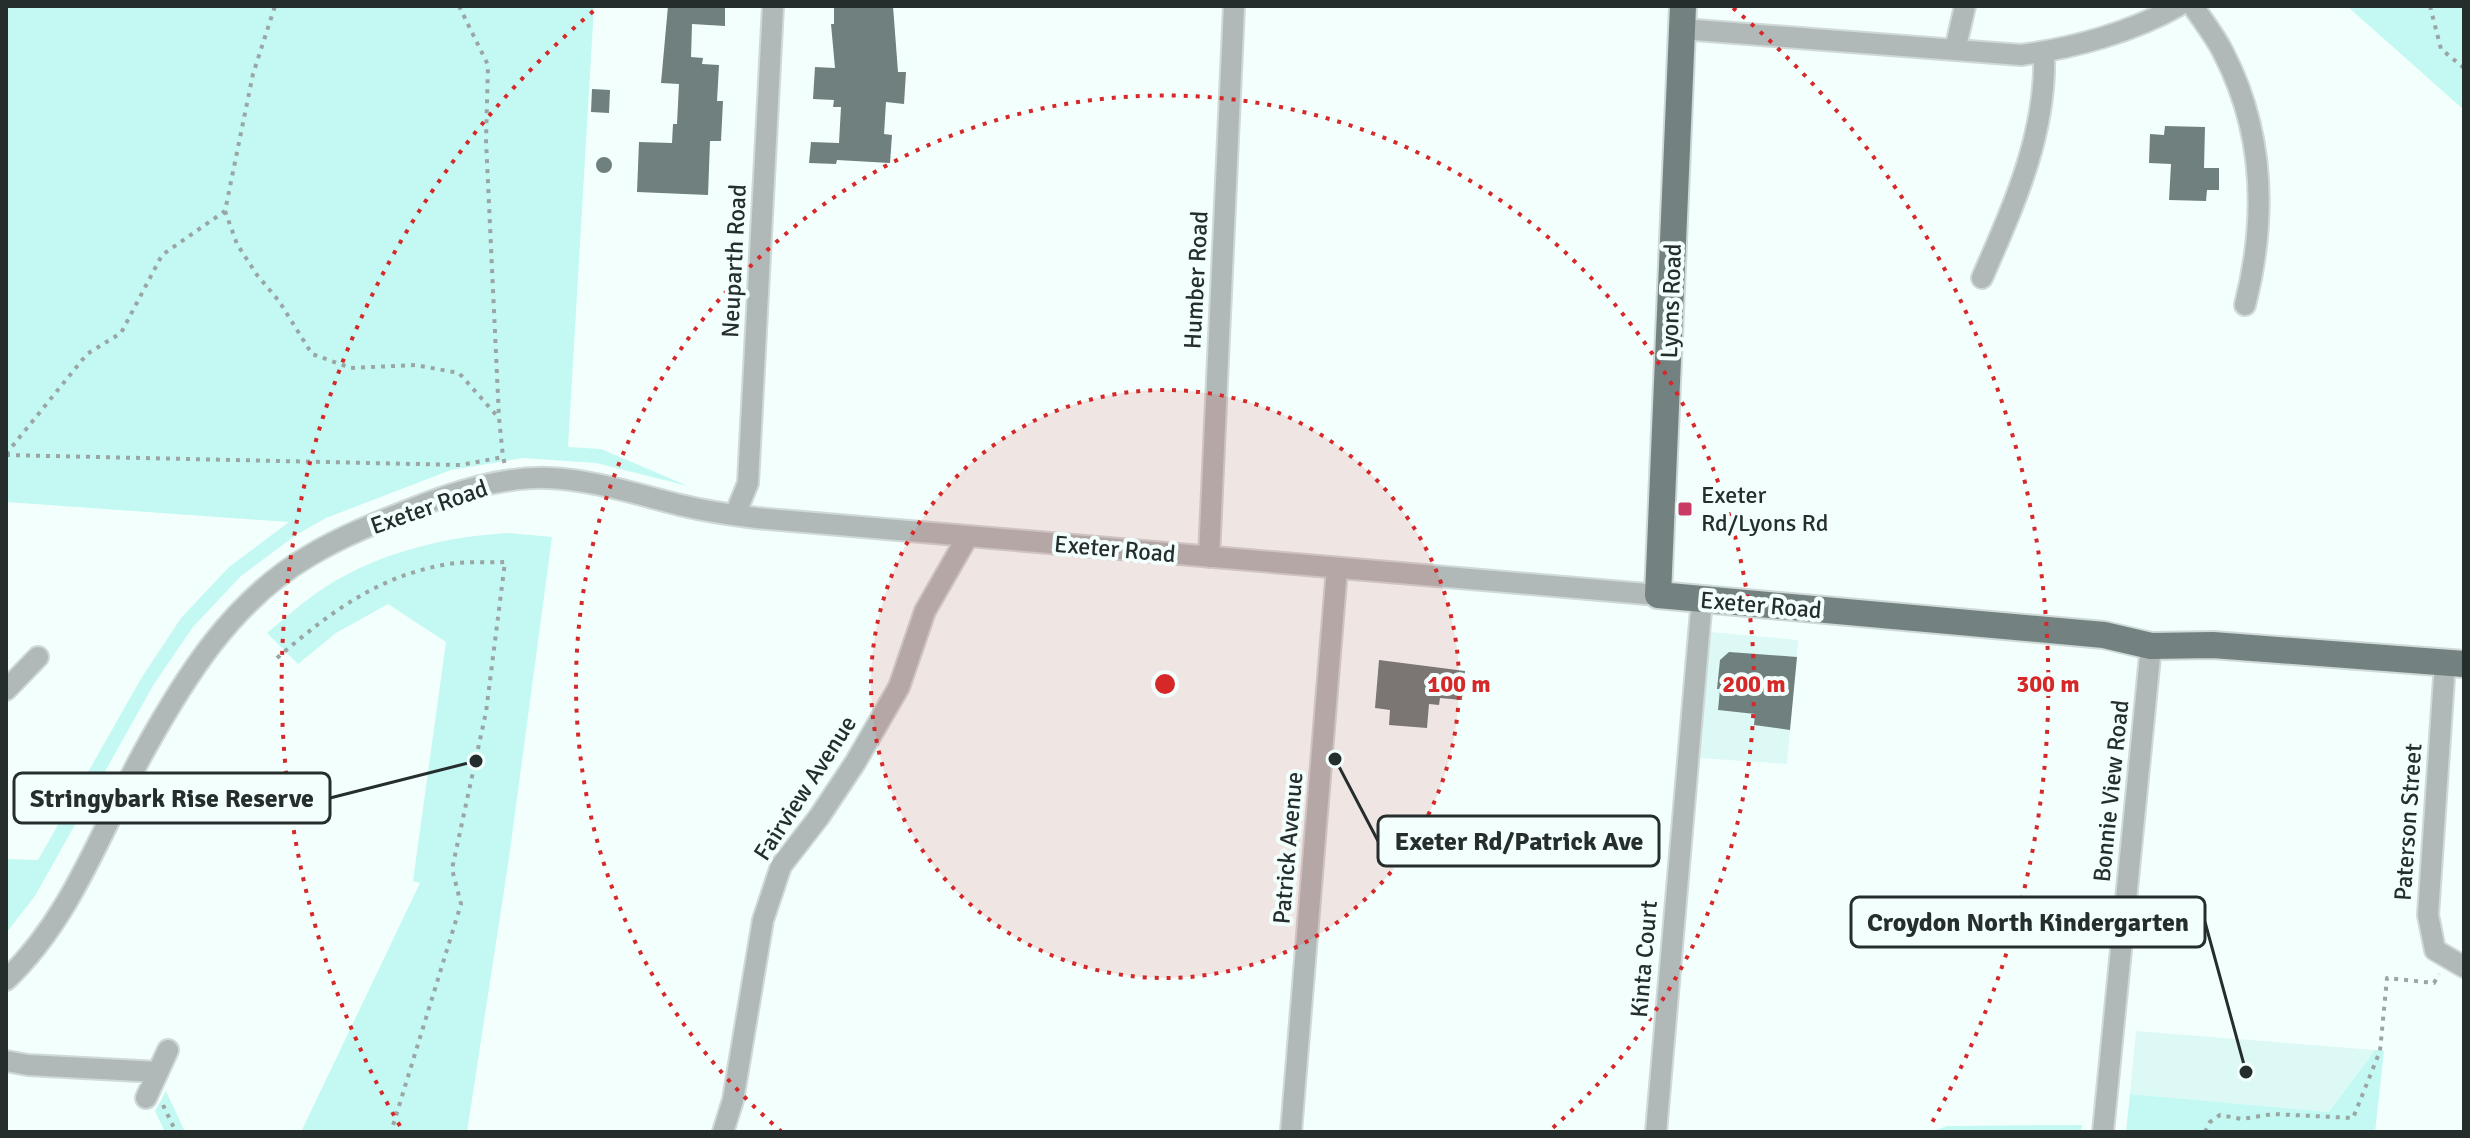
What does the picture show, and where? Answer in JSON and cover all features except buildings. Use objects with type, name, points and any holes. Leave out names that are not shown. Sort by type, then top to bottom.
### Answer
[{"type":"main road","name":"Lyons Road","points":[[1658,595],[1682,18]]},
{"type":"main road","name":"Exeter Road","points":[[1658,595],[2104,635],[2151,646],[2213,645],[2455,664]]},
{"type":"street","name":"Neuparth Road","points":[[735,515],[748,483],[773,6]]},
{"type":"street","name":"Humber Road","points":[[1209,557],[1234,6]]},
{"type":"street","points":[[1955,50],[1965,6]]},
{"type":"street","points":[[1682,18],[2021,55],[2108,36],[2178,6]]},
{"type":"street","points":[[2193,6],[2223,51],[2243,96],[2256,152],[2261,202],[2256,262],[2245,305]]},
{"type":"street","points":[[1982,278],[2019,195],[2045,85],[2044,52]]},
{"type":"street","name":"Exeter Road","points":[[6,980],[61,915],[163,717],[201,656],[245,606],[306,558],[336,541],[440,498],[505,482],[546,478],[581,481],[735,515],[1658,595]]},
{"type":"street","name":"Fairview Avenue","points":[[723,1132],[733,1100],[763,920],[781,866],[855,763],[899,687],[925,611],[968,536]]},
{"type":"street","name":"Patrick Avenue","points":[[1291,1132],[1337,568]]},
{"type":"street","name":"Kinta Court","points":[[1656,1132],[1702,599]]},
{"type":"street","name":"Bonnie View Road","points":[[2103,1132],[2151,646]]},
{"type":"street","points":[[6,690],[38,657]]},
{"type":"street","name":"Paterson Street","points":[[2455,664],[2428,915],[2435,950],[2456,963]]},
{"type":"street","points":[[146,1098],[168,1050]]},
{"type":"street","points":[[6,1061],[28,1065],[158,1072]]},
{"type":"path","points":[[275,6],[253,74],[225,211],[237,244],[279,301],[312,354],[351,368],[415,365],[459,373],[499,418]]},
{"type":"path","points":[[459,6],[488,65],[486,140],[499,418],[505,482]]},
{"type":"path","points":[[2430,6],[2441,49],[2464,68]]},
{"type":"path","points":[[6,455],[87,354],[121,333],[162,255],[225,211]]},
{"type":"path","points":[[6,455],[461,465],[503,457]]},
{"type":"path","points":[[277,658],[325,617],[384,582],[450,563],[505,562],[486,712],[452,869],[461,904],[391,1132]]},
{"type":"path","points":[[2205,1132],[2210,1122],[2220,1115],[2242,1119],[2273,1114],[2353,1118],[2380,1051],[2387,978],[2434,983],[2456,963]]},
{"type":"shaded area","points":[[6,6],[594,6],[568,447],[601,449],[688,486],[596,463],[523,458],[451,470],[326,518],[296,535],[241,576],[193,627],[154,684],[35,896],[6,933],[6,859],[38,860],[142,677],[181,618],[229,567],[289,522],[6,502]]},
{"type":"shaded area","points":[[2347,6],[2464,6],[2464,110]]},
{"type":"shaded area","points":[[507,533],[552,537],[509,858],[467,1132],[301,1132],[420,883],[413,881],[446,642],[388,604],[336,633],[298,664],[267,633],[336,580],[382,559],[431,544]]},
{"type":"shaded area","points":[[1711,632],[1798,640],[1787,764],[1700,758]]},
{"type":"shaded area","points":[[2136,1031],[2375,1050],[2329,1112],[2130,1094]]},
{"type":"shaded area","points":[[2375,1050],[2384,1051],[2375,1132],[2126,1132],[2130,1094],[2329,1112]]},
{"type":"shaded area","points":[[166,1091],[185,1132],[165,1132],[155,1111]]},
{"type":"shaded area","points":[[2082,1125],[2081,1132],[1931,1132],[1947,1126]]},
{"type":"place","name":"Exeter Rd/Lyons Rd","points":[[1685,509]]},
{"type":"place","name":"Exeter Rd/Patrick Ave","points":[[1335,759]]},
{"type":"place","name":"Stringybark Rise Reserve","points":[[476,761]]},
{"type":"place","name":"Croydon North Kindergarten","points":[[2246,1072]]}]
